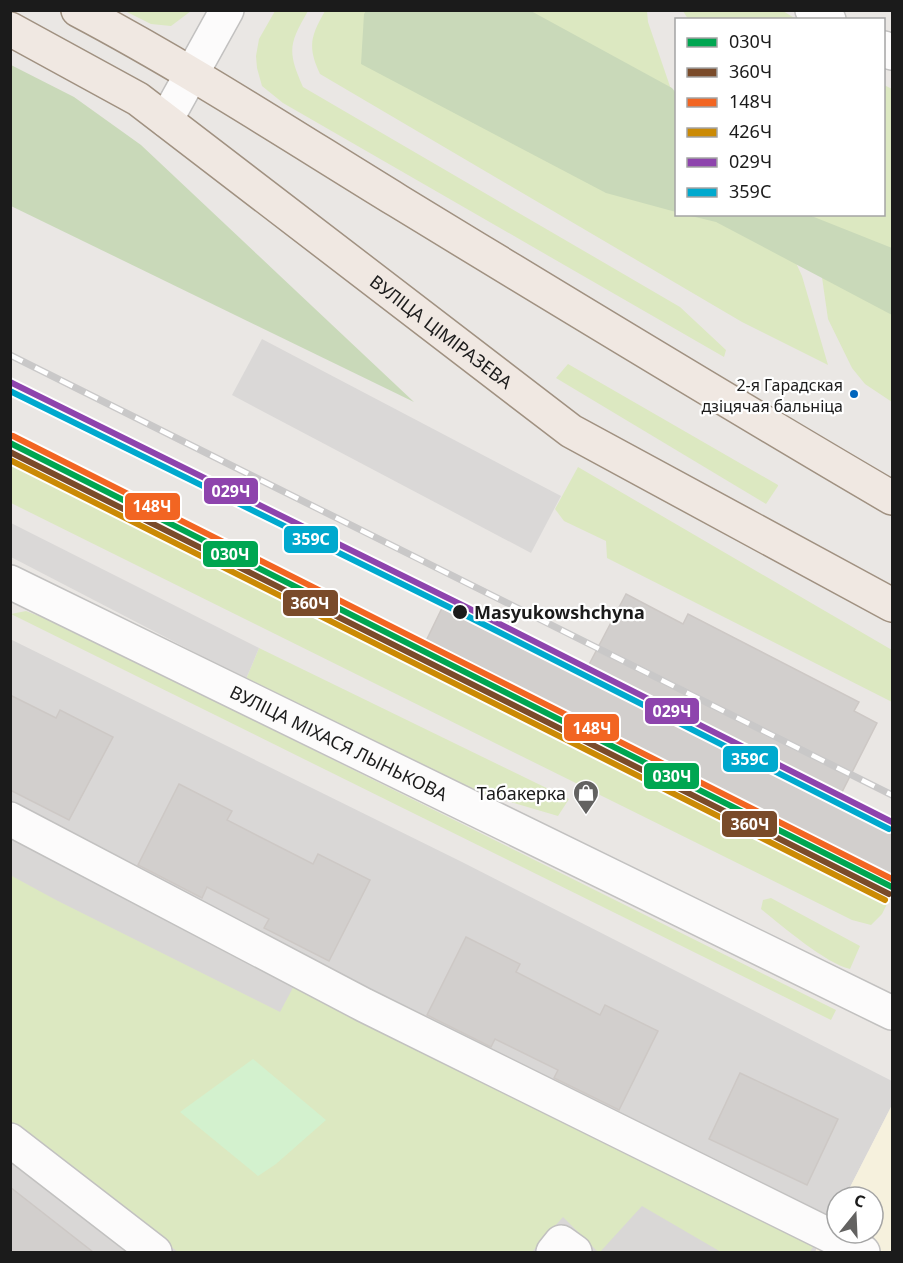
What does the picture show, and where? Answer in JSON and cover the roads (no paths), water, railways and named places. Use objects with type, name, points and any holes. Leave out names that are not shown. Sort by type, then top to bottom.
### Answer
[{"type":"main road","points":[[78,10],[192,75],[578,311],[892,498]]},
{"type":"main road","name":"ВУЛІЦА ЦІМІРАЗЕВА","points":[[10,29],[138,99],[571,431],[892,605]]},
{"type":"street","points":[[166,120],[227,10]]},
{"type":"street","points":[[812,10],[826,18]]},
{"type":"street","name":"ВУЛІЦА МІХАСЯ ЛЫНЬКОВА","points":[[10,582],[892,1014]]},
{"type":"street","points":[[10,819],[375,1010],[863,1252]]},
{"type":"street","points":[[10,1140],[155,1252]]},
{"type":"street","points":[[553,1252],[561,1242],[575,1252]]},
{"type":"railway","points":[[10,355],[892,795]]},
{"type":"place","name":"2-я Гарадская дзіцячая бальніца","points":[[854,394]]},
{"type":"place","name":"Masyukowshchyna","points":[[460,612]]},
{"type":"place","name":"Табакерка","points":[[586,816]]}]
